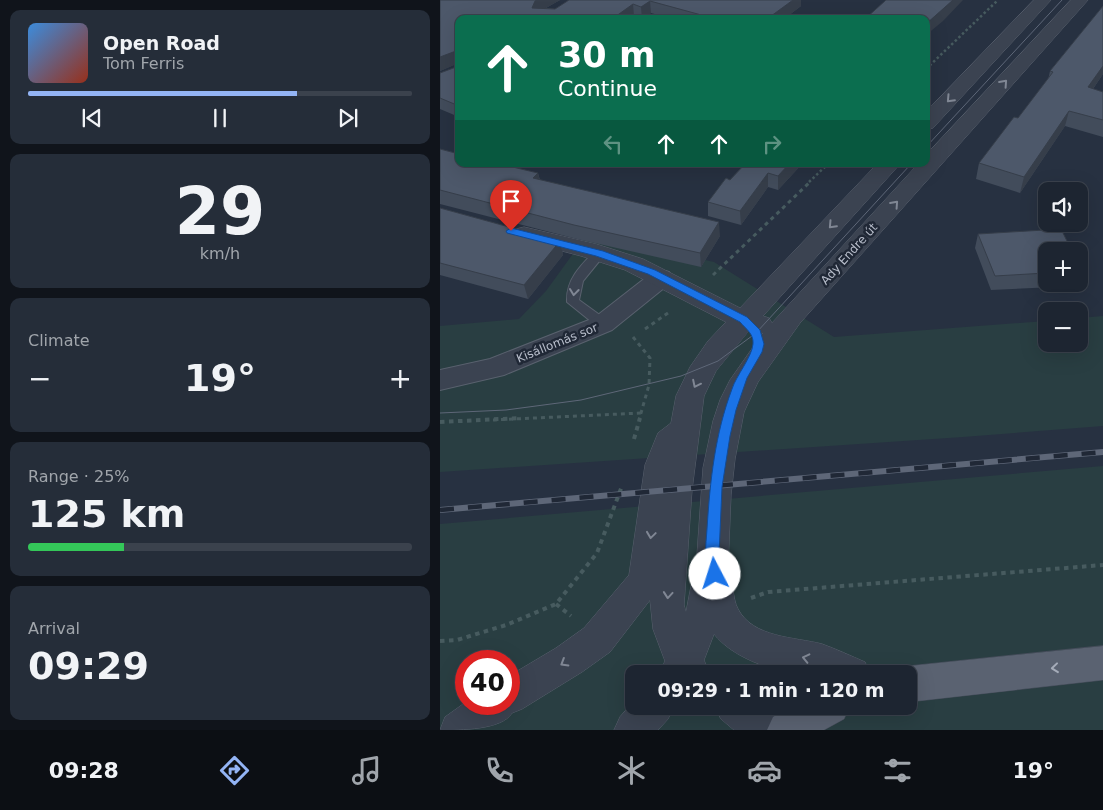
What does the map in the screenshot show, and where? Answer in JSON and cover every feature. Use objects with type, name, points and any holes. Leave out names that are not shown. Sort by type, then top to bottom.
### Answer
[{"type":"main road","points":[[917,683],[1103,663]]},
{"type":"main road","points":[[786,730],[814,715]]},
{"type":"street","points":[[930,120],[1043,0]]},
{"type":"street","name":"Ady Endre út","points":[[930,165],[1080,0]]},
{"type":"street","points":[[683,665],[671,629],[667,605],[676,490],[690,396],[704,368],[718,348],[886,167]]},
{"type":"street","name":"Ady Endre út","points":[[713,555],[716,487],[730,410],[762,353],[791,318],[928,167]]},
{"type":"street","points":[[506,230],[629,263],[743,320],[763,326],[776,325],[791,318]]},
{"type":"street","name":"Kisállomás sor","points":[[440,380],[495,368],[603,324],[661,278]]},
{"type":"street","points":[[698,298],[729,302],[747,300],[760,296],[782,278]]},
{"type":"street","points":[[698,298],[720,318],[722,330],[718,348]]},
{"type":"street","points":[[730,410],[742,378],[757,352],[759,344],[754,329],[743,320]]},
{"type":"street","points":[[520,689],[569,660],[597,640],[644,581],[660,465],[668,442],[685,425]]},
{"type":"street","points":[[687,665],[702,618],[713,555]]},
{"type":"street","points":[[713,555],[720,611],[726,622],[738,634],[760,647],[829,665]]},
{"type":"street","points":[[458,730],[480,715]]},
{"type":"street","points":[[633,730],[647,715]]},
{"type":"street","points":[[745,715],[763,730]]},
{"type":"lane","points":[[599,254],[578,277],[572,293],[573,302],[603,324]]},
{"type":"path","points":[[930,65],[998,0]]},
{"type":"path","points":[[440,422],[641,413],[634,440]]},
{"type":"path","points":[[440,641],[457,640],[506,626],[556,604],[596,553],[619,495],[624,477]]},
{"type":"path","points":[[814,588],[1103,565]]},
{"type":"green space","points":[[588,233],[714,262],[834,337],[1038,322],[1038,352],[1088,352],[1088,317],[1103,316],[1103,426],[440,472],[440,326],[519,319],[546,291]]},
{"type":"green space","points":[[1103,466],[1103,730],[440,730],[440,524]]},
{"type":"building","points":[[440,0],[537,0],[532,8],[555,9],[569,0],[793,0],[772,15],[701,15],[650,1],[641,7],[633,4],[618,15],[455,15],[455,51],[440,57]]},
{"type":"building","points":[[886,0],[953,0],[930,20],[930,15],[869,15]]},
{"type":"building","points":[[1103,6],[1103,66],[1088,87],[1103,92],[1103,120],[1069,111],[1024,177],[979,163],[1014,117],[1018,118],[1053,72],[1050,71]]},
{"type":"building","points":[[455,67],[455,104],[440,98],[440,73]]},
{"type":"building","points":[[440,149],[455,153],[455,167],[513,167],[538,173],[533,178],[719,222],[700,253],[574,225],[440,190]]},
{"type":"building","points":[[742,167],[786,167],[778,176],[768,173],[740,211],[708,202],[726,178],[730,180]]},
{"type":"building","points":[[440,208],[560,241],[524,285],[440,263]]},
{"type":"building","points":[[1038,230],[1038,232],[1062,232],[1068,242],[1038,242],[1038,273],[995,276],[978,234]]},
{"type":"tram line","points":[[930,143],[1062,0]]},
{"type":"tram line","points":[[440,413],[506,410],[581,400],[681,376],[718,361],[756,333],[908,167]]},
{"type":"railway","points":[[440,510],[1103,452]]},
{"type":"route","points":[[511,231],[629,263],[651,272],[743,320],[754,329],[759,344],[757,352],[742,378],[730,410],[724,436],[716,487],[713,555],[715,574]]}]
